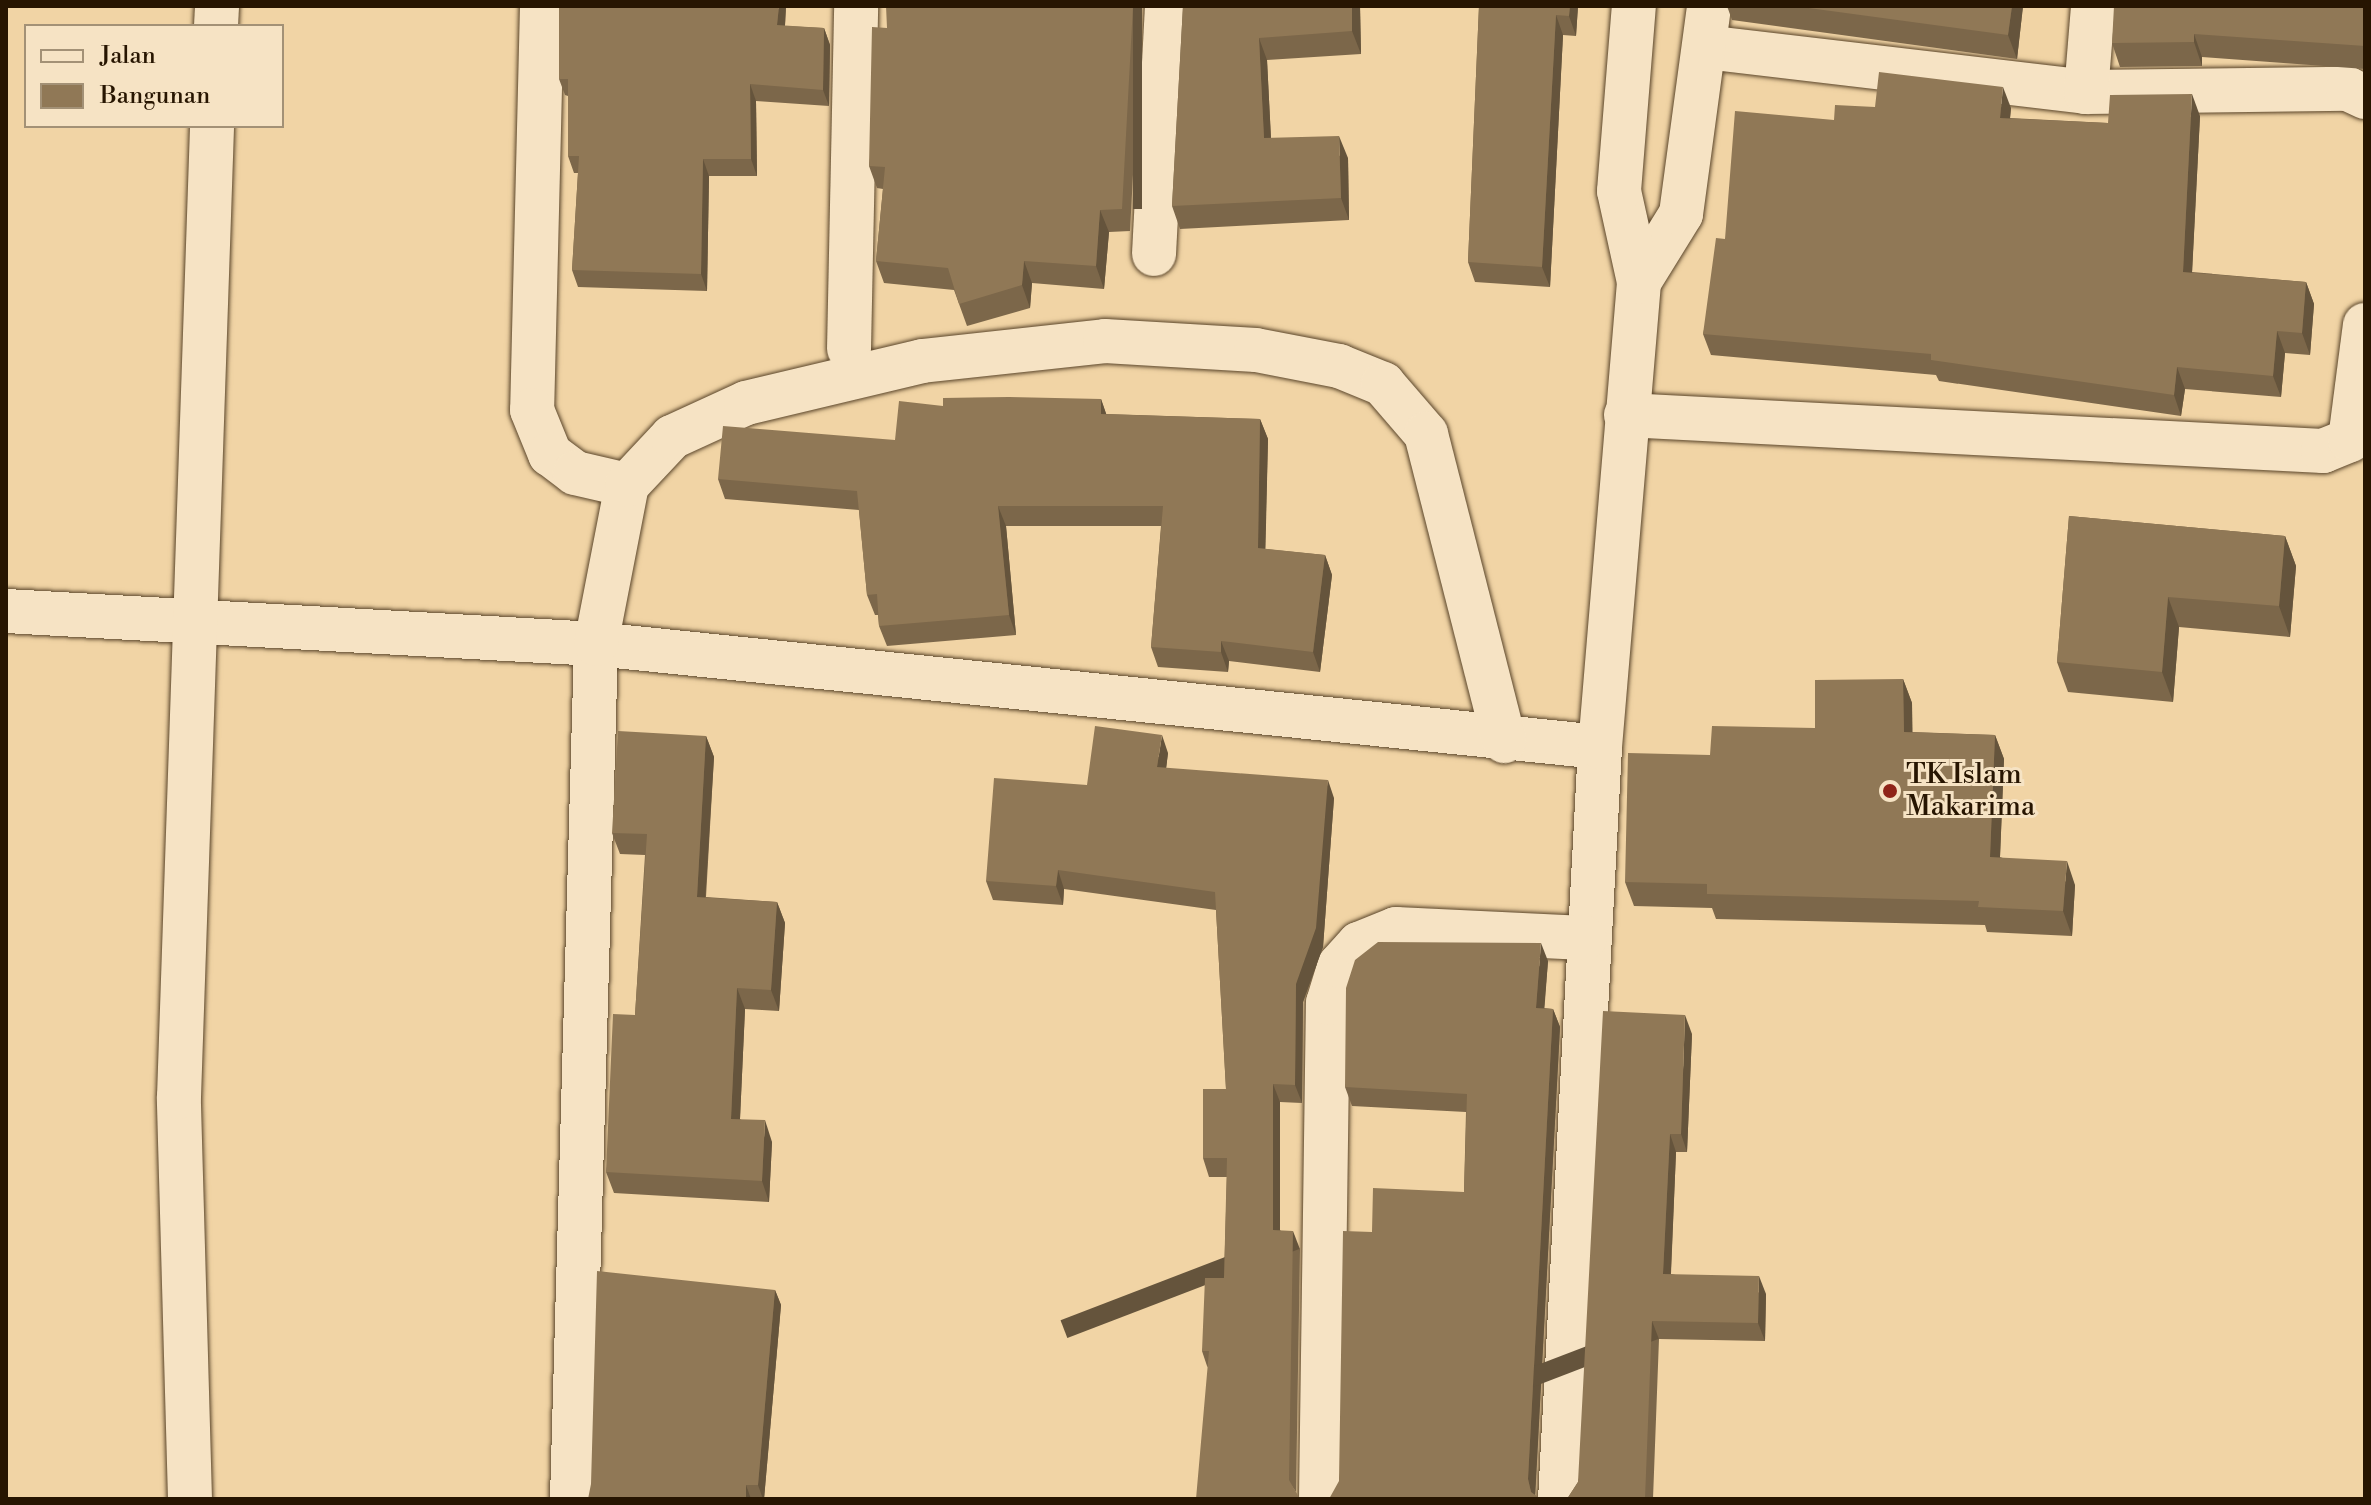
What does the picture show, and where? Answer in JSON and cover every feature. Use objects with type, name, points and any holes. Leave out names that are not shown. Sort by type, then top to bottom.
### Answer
[{"type":"street","points":[[542,6],[532,410],[550,454],[575,473],[627,485]]},
{"type":"street","points":[[849,349],[856,6]]},
{"type":"street","points":[[1154,254],[1167,6]]},
{"type":"street","points":[[1560,1499],[1585,938],[1639,282],[1619,191],[1634,6]]},
{"type":"street","points":[[2086,92],[2093,6]]},
{"type":"street","points":[[1639,282],[1681,214],[1707,26],[2086,92],[2348,89],[2365,97]]},
{"type":"street","points":[[190,1499],[179,1097],[192,619],[212,128]]},
{"type":"street","points":[[1626,415],[2323,451],[2350,440],[2365,325]]},
{"type":"street","points":[[572,1499],[596,644],[627,485],[672,437],[746,403],[922,361],[1105,341],[1256,350],[1339,366],[1383,384],[1426,434],[1504,741]]},
{"type":"street","points":[[6,611],[596,644],[1504,741],[1600,747]]},
{"type":"street","points":[[1321,1499],[1328,1003],[1339,966],[1359,944],[1396,929],[1585,938]]},
{"type":"building","points":[[559,6],[779,6],[777,25],[824,28],[823,90],[750,84],[751,159],[703,159],[701,274],[572,270],[579,156],[568,156],[568,79],[559,79]]},
{"type":"building","points":[[886,6],[1133,6],[1122,209],[1100,210],[1096,266],[1024,261],[1022,285],[959,304],[948,268],[876,261],[885,167],[869,166],[872,27],[887,28]]},
{"type":"building","points":[[1183,6],[1352,6],[1352,31],[1259,38],[1264,138],[1339,136],[1341,198],[1172,206]]},
{"type":"building","points":[[1479,6],[1570,6],[1569,16],[1556,15],[1542,267],[1468,262]]},
{"type":"building","points":[[1794,6],[2012,6],[2008,35]]},
{"type":"building","points":[[2114,6],[2365,6],[2365,46],[2194,34],[2194,42],[2112,43]]},
{"type":"building","points":[[1879,72],[2003,87],[2000,118],[2108,123],[2110,95],[2192,94],[2183,272],[2306,282],[2302,333],[2277,331],[2273,376],[2177,367],[2174,395],[1931,360],[1931,354],[1703,334],[1716,238],[1725,239],[1735,111],[1834,120],[1835,105],[1875,107]]},
{"type":"building","points":[[943,398],[1101,399],[1101,414],[1260,419],[1258,548],[1325,555],[1313,652],[1221,641],[1221,652],[1151,647],[1163,506],[998,506],[1009,615],[879,626],[877,594],[867,595],[857,491],[718,479],[723,426],[895,440],[899,401],[943,406]]},
{"type":"building","points":[[2069,516],[2285,536],[2279,606],[2168,597],[2162,672],[2057,662]]},
{"type":"building","points":[[1903,679],[1904,732],[1995,735],[1990,857],[2067,861],[2063,911],[1978,907],[1979,901],[1707,894],[1707,884],[1625,882],[1628,753],[1710,755],[1712,726],[1815,728],[1815,680]]},
{"type":"building","points":[[1095,726],[1162,735],[1157,767],[1328,780],[1316,928],[1296,984],[1295,1085],[1273,1084],[1273,1230],[1293,1231],[1289,1480],[1300,1499],[1196,1499],[1209,1351],[1202,1351],[1205,1278],[1224,1278],[1227,1158],[1203,1158],[1203,1089],[1226,1089],[1215,892],[1058,870],[1056,886],[986,881],[994,778],[1087,785]]},
{"type":"building","points":[[618,731],[706,736],[697,897],[777,902],[771,990],[737,988],[731,1119],[765,1120],[762,1181],[606,1172],[613,1014],[635,1015],[647,834],[612,833]]},
{"type":"building","points":[[1378,942],[1541,943],[1536,1008],[1553,1009],[1528,1479],[1531,1492],[1541,1499],[1329,1499],[1339,1481],[1343,1231],[1372,1232],[1373,1188],[1464,1192],[1467,1094],[1345,1087],[1346,988],[1355,960]]},
{"type":"building","points":[[1603,1011],[1685,1015],[1681,1134],[1670,1134],[1663,1274],[1759,1276],[1758,1323],[1652,1321],[1645,1499],[1567,1499],[1578,1482]]},
{"type":"building","points":[[597,1271],[775,1290],[758,1485],[746,1485],[746,1499],[588,1499],[591,1484]]},
{"type":"place","name":"TK Islam Makarima","points":[[1890,791]]}]
